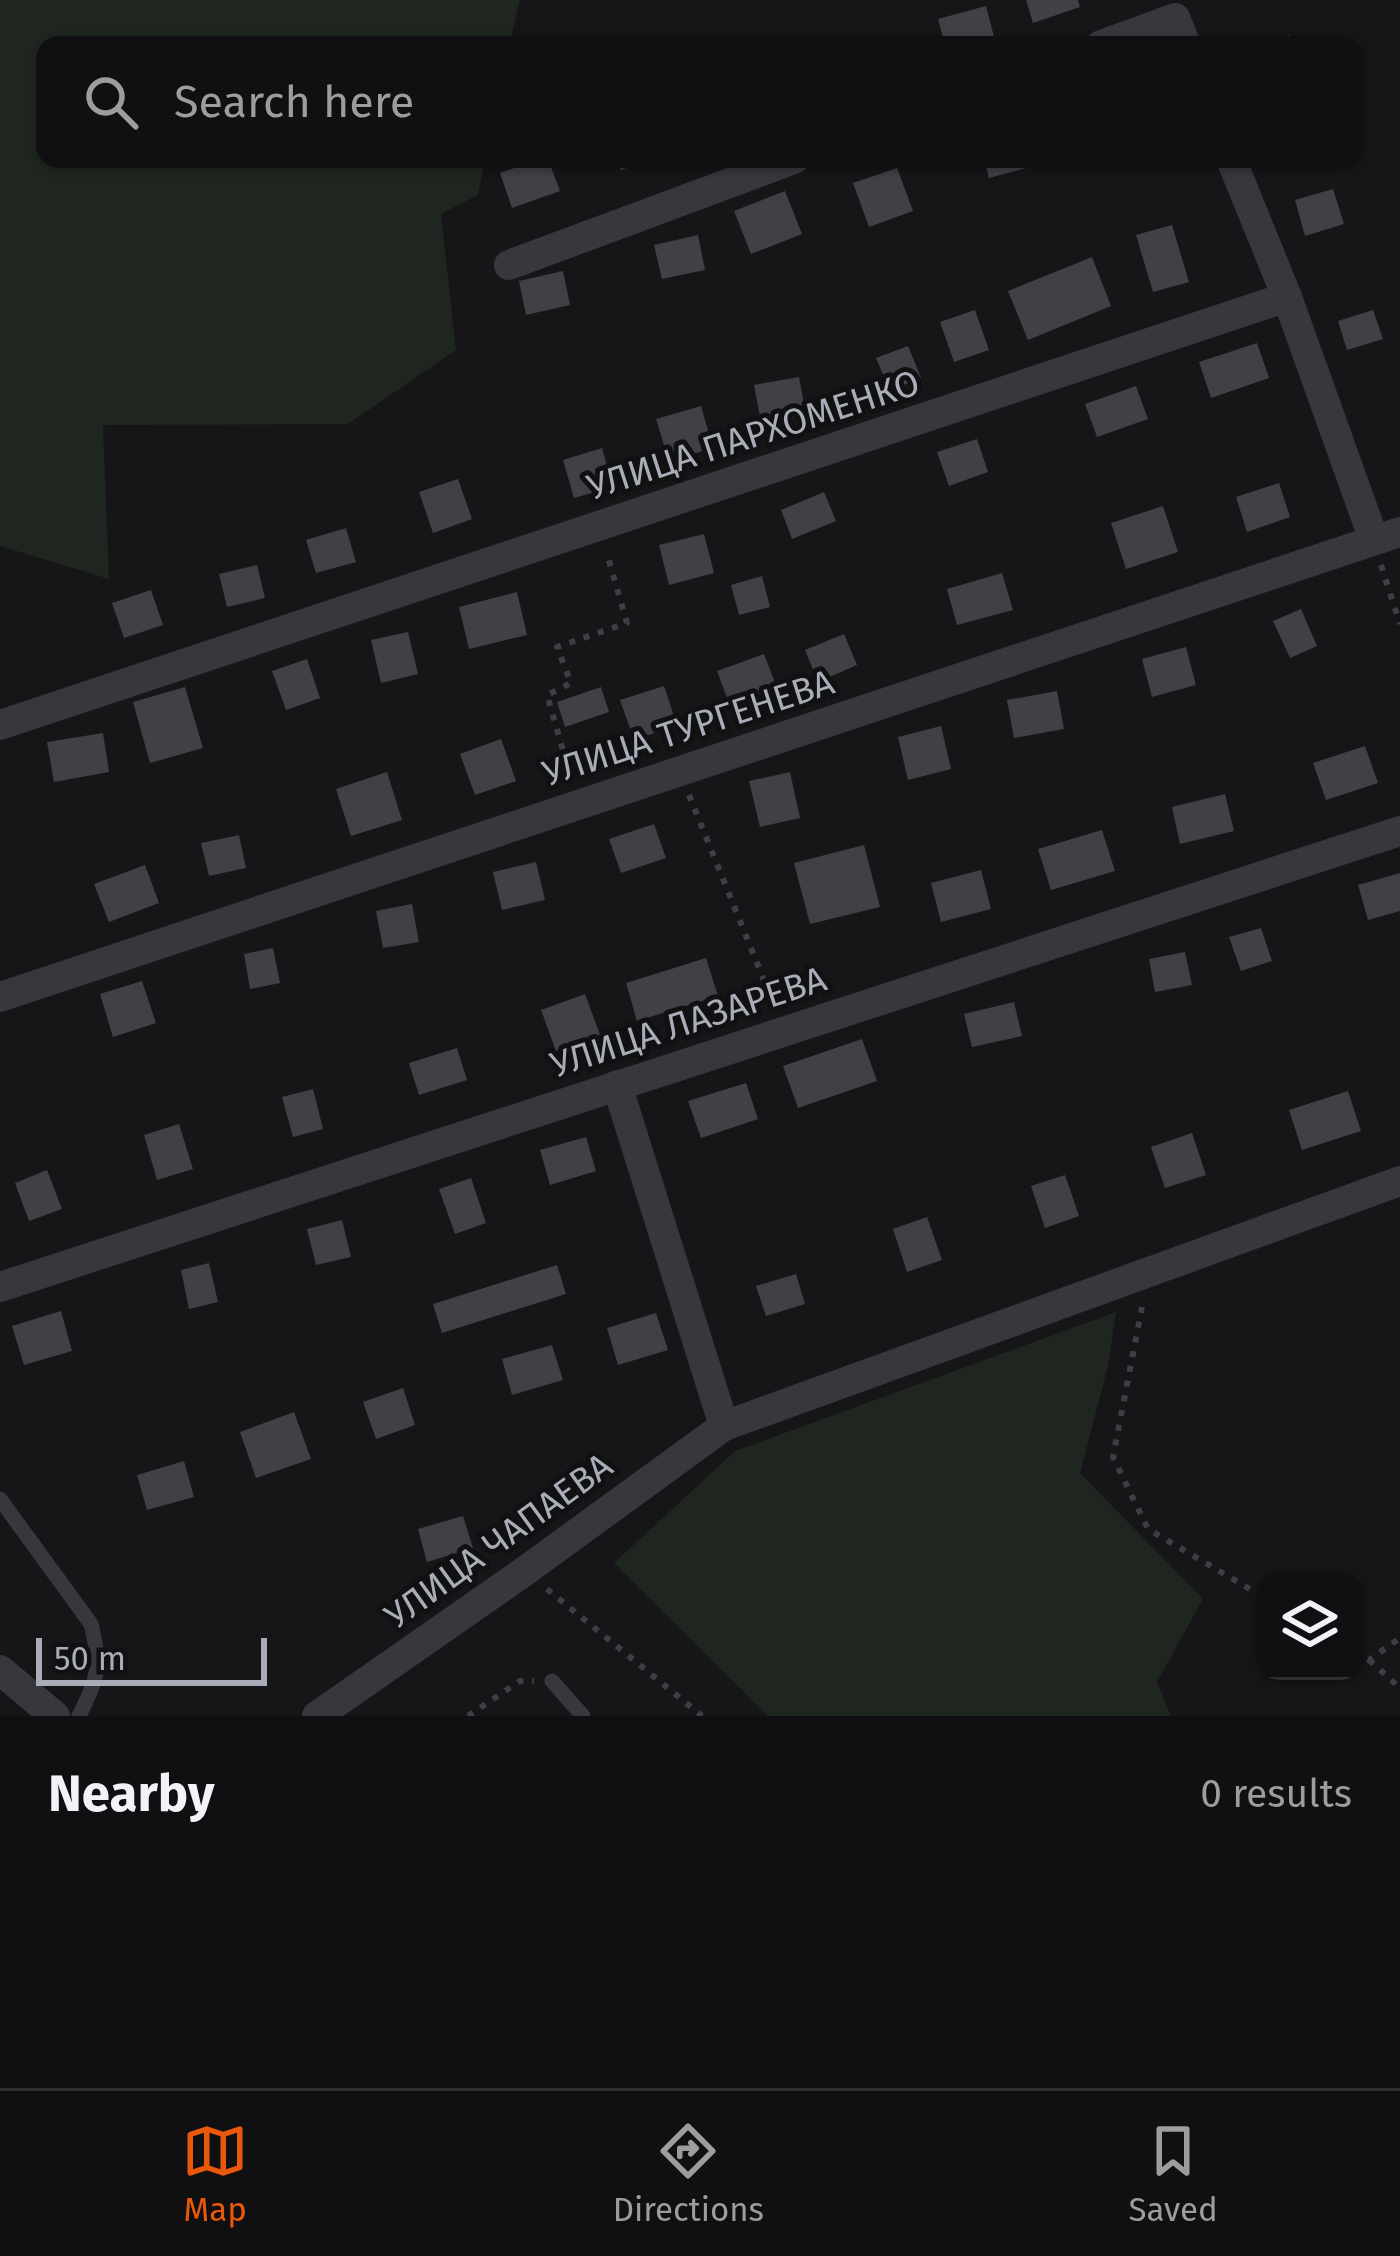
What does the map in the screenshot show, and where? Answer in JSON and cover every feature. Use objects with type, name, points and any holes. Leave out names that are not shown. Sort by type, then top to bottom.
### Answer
[{"type":"street","points":[[509,265],[770,168]]},
{"type":"street","points":[[1236,168],[1387,536]]},
{"type":"street","name":"УЛИЦА ПАРХОМЕНКО","points":[[0,725],[1287,297]]},
{"type":"street","name":"УЛИЦА ТУРГЕНЕВА","points":[[0,998],[1387,536]]},
{"type":"street","name":"УЛИЦА ЛАЗАРЕВА","points":[[0,1287],[1400,831]]},
{"type":"street","points":[[617,1085],[724,1426]]},
{"type":"street","name":"УЛИЦА ЧАПАЕВА","points":[[317,1716],[724,1426],[1400,1181]]},
{"type":"street","points":[[0,1670],[56,1716]]},
{"type":"lane","points":[[0,1499],[91,1624],[97,1679],[79,1716]]},
{"type":"lane","points":[[552,1681],[583,1716]]},
{"type":"path","points":[[578,805],[547,695],[571,683],[557,647],[627,623],[599,526]]},
{"type":"path","points":[[1387,536],[1400,624]]},
{"type":"path","points":[[680,771],[784,1031]]},
{"type":"path","points":[[1149,1272],[1113,1457],[1148,1529],[1256,1593]]},
{"type":"path","points":[[525,1570],[702,1716]]},
{"type":"path","points":[[1369,1660],[1400,1638]]},
{"type":"path","points":[[1364,1657],[1400,1688]]},
{"type":"path","points":[[467,1716],[520,1682],[552,1681]]},
{"type":"shaded area","points":[[0,0],[520,0],[511,36],[36,36],[36,168],[483,168],[478,195],[441,214],[456,350],[348,424],[103,425],[109,579],[0,546]]},
{"type":"shaded area","points":[[1116,1312],[1108,1366],[1080,1473],[1203,1599],[1157,1682],[1171,1716],[768,1716],[614,1563],[735,1451]]},
{"type":"building","points":[[1026,0],[1078,0],[1080,7],[1033,23]]},
{"type":"building","points":[[986,6],[994,36],[943,36],[938,19]]},
{"type":"building","points":[[551,168],[560,191],[512,208],[500,173]]},
{"type":"building","points":[[897,168],[913,211],[869,227],[853,183]]},
{"type":"building","points":[[986,168],[1026,168],[989,178]]},
{"type":"building","points":[[1333,189],[1344,224],[1305,236],[1295,200]]},
{"type":"building","points":[[785,191],[802,234],[751,254],[734,211]]},
{"type":"building","points":[[1172,225],[1189,282],[1153,292],[1136,235]]},
{"type":"building","points":[[698,235],[705,270],[662,279],[654,245]]},
{"type":"building","points":[[1092,257],[1111,306],[1028,340],[1008,291]]},
{"type":"building","points":[[563,271],[570,305],[526,315],[519,281]]},
{"type":"building","points":[[975,310],[989,350],[954,362],[940,322]]},
{"type":"building","points":[[1373,310],[1383,339],[1347,350],[1338,321]]},
{"type":"building","points":[[1257,343],[1269,378],[1211,398],[1199,362]]},
{"type":"building","points":[[908,346],[921,378],[890,391],[876,358]]},
{"type":"building","points":[[799,377],[806,415],[761,422],[754,385]]},
{"type":"building","points":[[1136,386],[1148,419],[1097,437],[1085,404]]},
{"type":"building","points":[[701,406],[713,448],[669,461],[656,419]]},
{"type":"building","points":[[977,439],[988,472],[949,486],[937,452]]},
{"type":"building","points":[[602,448],[613,487],[574,498],[563,460]]},
{"type":"building","points":[[458,479],[472,519],[433,533],[419,492]]},
{"type":"building","points":[[1279,483],[1290,517],[1247,532],[1236,497]]},
{"type":"building","points":[[824,492],[836,521],[792,539],[781,510]]},
{"type":"building","points":[[1163,506],[1178,552],[1126,569],[1111,523]]},
{"type":"building","points":[[346,528],[356,562],[316,573],[306,540]]},
{"type":"building","points":[[704,534],[714,573],[669,585],[659,545]]},
{"type":"building","points":[[257,565],[265,598],[227,607],[219,574]]},
{"type":"building","points":[[1002,573],[1013,610],[957,625],[947,589]]},
{"type":"building","points":[[762,576],[770,607],[739,615],[731,585]]},
{"type":"building","points":[[151,590],[163,625],[124,638],[112,603]]},
{"type":"building","points":[[517,592],[527,635],[469,649],[459,607]]},
{"type":"building","points":[[1301,609],[1317,646],[1290,658],[1273,621]]},
{"type":"building","points":[[408,632],[418,674],[381,683],[371,640]]},
{"type":"building","points":[[844,634],[857,665],[818,682],[805,650]]},
{"type":"building","points":[[1186,647],[1196,685],[1152,697],[1142,659]]},
{"type":"building","points":[[764,654],[777,688],[730,706],[717,671]]},
{"type":"building","points":[[307,659],[320,698],[286,710],[272,671]]},
{"type":"building","points":[[664,686],[677,725],[634,740],[620,700]]},
{"type":"building","points":[[185,687],[203,748],[150,763],[133,702]]},
{"type":"building","points":[[601,687],[609,712],[565,727],[557,702]]},
{"type":"building","points":[[1057,691],[1064,729],[1014,738],[1007,700]]},
{"type":"building","points":[[941,726],[951,769],[908,780],[898,737]]},
{"type":"building","points":[[103,733],[109,772],[54,782],[47,742]]},
{"type":"building","points":[[501,739],[516,781],[475,795],[460,754]]},
{"type":"building","points":[[1365,746],[1378,783],[1326,800],[1313,763]]},
{"type":"building","points":[[387,772],[402,820],[351,836],[336,789]]},
{"type":"building","points":[[790,772],[800,818],[760,827],[749,781]]},
{"type":"building","points":[[1225,794],[1234,831],[1180,844],[1172,807]]},
{"type":"building","points":[[654,824],[666,858],[621,873],[609,839]]},
{"type":"building","points":[[1102,830],[1115,871],[1051,890],[1038,849]]},
{"type":"building","points":[[239,835],[246,868],[209,876],[201,843]]},
{"type":"building","points":[[864,845],[880,907],[810,924],[794,863]]},
{"type":"building","points":[[536,862],[545,900],[502,910],[493,872]]},
{"type":"building","points":[[145,865],[159,903],[109,922],[94,884]]},
{"type":"building","points":[[981,870],[991,909],[941,922],[931,883]]},
{"type":"building","points":[[1400,873],[1400,911],[1368,920],[1358,885]]},
{"type":"building","points":[[412,904],[419,942],[383,948],[376,911]]},
{"type":"building","points":[[1261,928],[1272,961],[1241,971],[1229,937]]},
{"type":"building","points":[[273,948],[280,983],[250,989],[244,954]]},
{"type":"building","points":[[1185,952],[1192,985],[1155,992],[1149,959]]},
{"type":"building","points":[[706,958],[718,996],[637,1021],[626,983]]},
{"type":"building","points":[[142,981],[156,1023],[113,1037],[100,994]]},
{"type":"building","points":[[585,994],[600,1035],[556,1051],[541,1010]]},
{"type":"building","points":[[1014,1002],[1022,1036],[972,1047],[964,1014]]},
{"type":"building","points":[[862,1039],[877,1081],[798,1108],[783,1066]]},
{"type":"building","points":[[457,1048],[467,1080],[419,1095],[409,1063]]},
{"type":"building","points":[[746,1083],[758,1119],[701,1138],[688,1101]]},
{"type":"building","points":[[313,1089],[323,1129],[293,1137],[282,1097]]},
{"type":"building","points":[[1348,1091],[1361,1131],[1302,1150],[1289,1110]]},
{"type":"building","points":[[179,1124],[193,1169],[157,1180],[144,1135]]},
{"type":"building","points":[[1192,1133],[1206,1175],[1165,1188],[1151,1147]]},
{"type":"building","points":[[586,1137],[596,1171],[550,1185],[540,1150]]},
{"type":"building","points":[[47,1170],[62,1209],[29,1221],[15,1183]]},
{"type":"building","points":[[1065,1175],[1079,1216],[1045,1228],[1031,1186]]},
{"type":"building","points":[[471,1178],[486,1223],[455,1234],[439,1189]]},
{"type":"building","points":[[927,1217],[942,1260],[907,1272],[893,1229]]},
{"type":"building","points":[[342,1220],[351,1257],[316,1265],[307,1229]]},
{"type":"building","points":[[209,1263],[218,1302],[189,1309],[181,1270]]},
{"type":"building","points":[[557,1265],[566,1294],[442,1333],[433,1304]]},
{"type":"building","points":[[796,1274],[805,1304],[766,1316],[756,1286]]},
{"type":"building","points":[[61,1311],[72,1351],[24,1365],[12,1326]]},
{"type":"building","points":[[656,1313],[668,1350],[618,1365],[607,1328]]},
{"type":"building","points":[[552,1345],[563,1380],[512,1395],[502,1359]]},
{"type":"building","points":[[403,1388],[415,1425],[376,1439],[363,1402]]},
{"type":"building","points":[[294,1412],[311,1459],[256,1478],[240,1432]]},
{"type":"building","points":[[184,1461],[194,1497],[147,1510],[137,1475]]},
{"type":"building","points":[[463,1516],[473,1548],[427,1562],[418,1529]]}]
